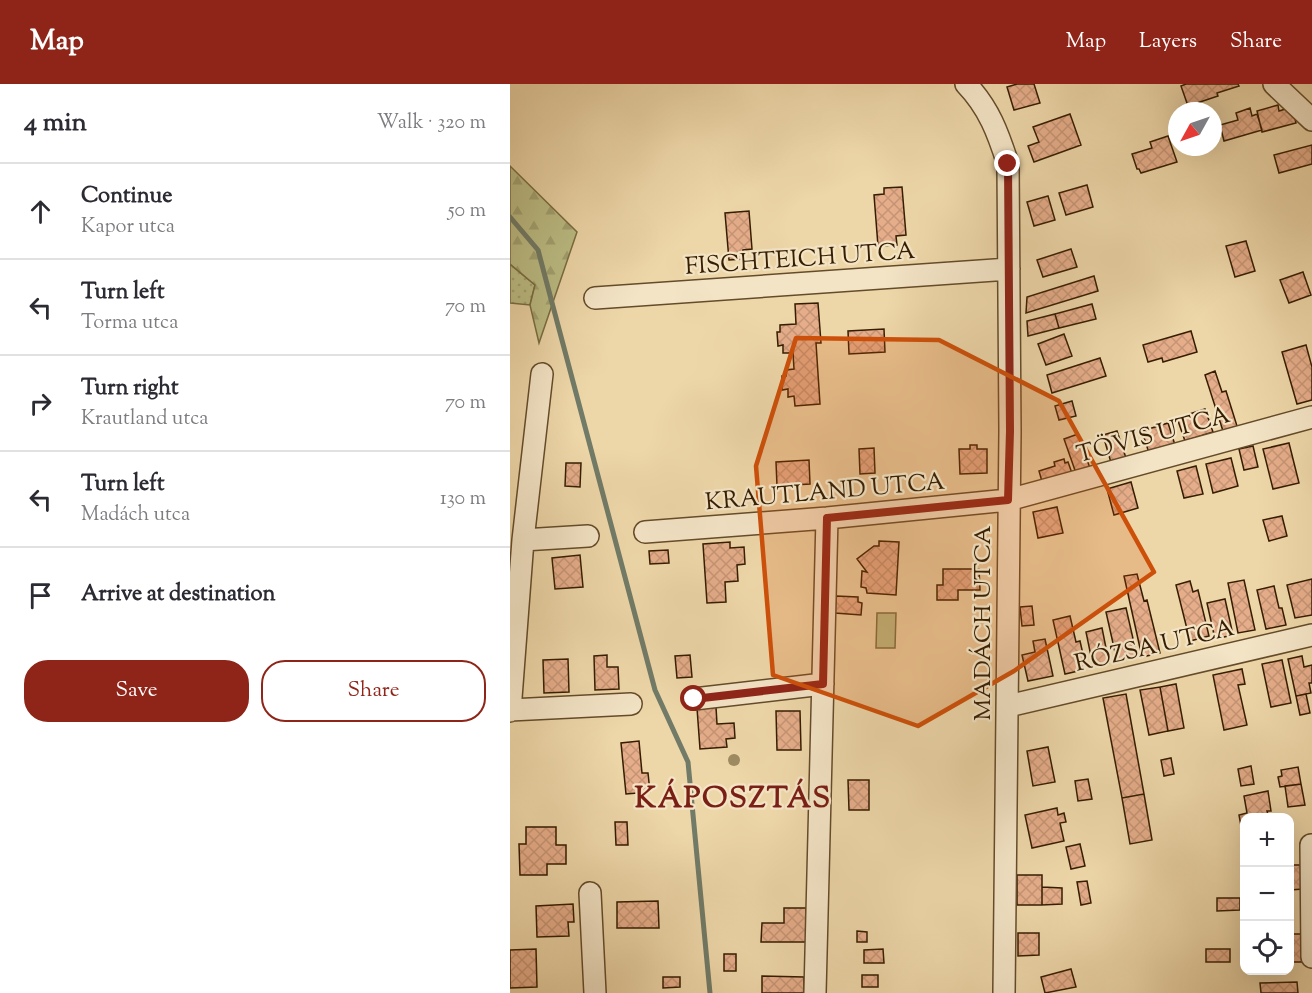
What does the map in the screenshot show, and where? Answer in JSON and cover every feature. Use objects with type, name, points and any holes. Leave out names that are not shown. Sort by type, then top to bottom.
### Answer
[{"type":"street","name":"MADÁCH UTCA","points":[[966,84],[996,126],[1008,164],[1010,431],[1004,993]]},
{"type":"street","points":[[1274,84],[1312,120]]},
{"type":"street","name":"FISCHTEICH UTCA","points":[[595,298],[1009,269]]},
{"type":"street","points":[[542,374],[523,540],[510,711],[631,704]]},
{"type":"street","name":"TÖVIS UTCA","points":[[1008,500],[1312,417]]},
{"type":"street","name":"KRAUTLAND UTCA","points":[[645,532],[827,518],[1008,500]]},
{"type":"street","points":[[815,993],[827,518]]},
{"type":"street","points":[[523,540],[588,536]]},
{"type":"street","name":"RÓZSA UTCA","points":[[1008,706],[1312,635]]},
{"type":"street","points":[[694,699],[823,684]]},
{"type":"street","points":[[1311,845],[1312,957]]},
{"type":"street","points":[[590,893],[595,993]]},
{"type":"highlighted area","points":[[796,338],[939,340],[1059,401],[1154,572],[1014,671],[918,726],[773,675],[756,466]]},
{"type":"green space","points":[[510,166],[577,232],[539,343],[530,305],[535,285],[510,264]]},
{"type":"green space","points":[[510,264],[535,285],[530,305],[510,303]]},
{"type":"green space","points":[[877,613],[896,613],[895,648],[876,648]]},
{"type":"building","points":[[1017,84],[1034,84],[1040,103],[1014,110],[1007,87]]},
{"type":"building","points":[[1186,84],[1238,84],[1239,86],[1217,93],[1218,96],[1200,102],[1187,102],[1181,86]]},
{"type":"building","points":[[1278,105],[1279,111],[1292,107],[1296,123],[1262,132],[1257,111]]},
{"type":"building","points":[[1250,108],[1252,116],[1257,114],[1262,130],[1224,141],[1222,124],[1238,120],[1236,113]]},
{"type":"building","points":[[1070,114],[1081,145],[1034,162],[1028,146],[1039,142],[1033,127]]},
{"type":"building","points":[[1168,136],[1168,156],[1175,156],[1177,162],[1141,173],[1137,169],[1132,154],[1152,148],[1150,142]]},
{"type":"building","points":[[1312,145],[1312,164],[1279,173],[1274,155]]},
{"type":"building","points":[[1087,185],[1093,207],[1066,215],[1059,193]]},
{"type":"building","points":[[902,187],[906,235],[896,236],[897,245],[878,246],[874,195],[884,194],[884,188]]},
{"type":"building","points":[[1048,196],[1055,220],[1034,226],[1027,202]]},
{"type":"building","points":[[749,211],[752,249],[743,250],[744,259],[729,260],[725,213]]},
{"type":"building","points":[[1246,241],[1255,271],[1235,277],[1226,246]]},
{"type":"building","points":[[1071,249],[1077,267],[1043,277],[1037,260]]},
{"type":"building","points":[[1303,272],[1311,295],[1289,303],[1280,280]]},
{"type":"building","points":[[1094,276],[1098,291],[1026,313],[1027,297]]},
{"type":"building","points":[[818,303],[821,343],[816,343],[820,404],[795,406],[794,396],[788,397],[788,389],[782,390],[782,376],[786,376],[786,370],[794,369],[793,353],[783,353],[783,345],[778,346],[777,332],[780,332],[780,325],[796,324],[795,304]]},
{"type":"building","points":[[1092,304],[1096,319],[1059,328],[1055,314]]},
{"type":"building","points":[[1055,314],[1059,328],[1028,336],[1027,321]]},
{"type":"building","points":[[884,329],[885,352],[849,354],[848,331]]},
{"type":"building","points":[[1191,331],[1197,352],[1163,362],[1162,358],[1148,362],[1143,345]]},
{"type":"building","points":[[1064,334],[1072,356],[1046,365],[1038,344]]},
{"type":"building","points":[[1306,345],[1312,367],[1312,400],[1297,404],[1282,352]]},
{"type":"building","points":[[1100,358],[1106,376],[1052,393],[1047,375]]},
{"type":"building","points":[[1215,371],[1222,392],[1226,391],[1237,426],[1223,431],[1205,375]]},
{"type":"building","points":[[1072,401],[1076,416],[1059,420],[1055,406]]},
{"type":"building","points":[[1205,409],[1213,432],[1185,441],[1177,418]]},
{"type":"building","points":[[1168,423],[1175,445],[1149,453],[1142,431]]},
{"type":"building","points":[[1117,431],[1127,461],[1112,466],[1103,435]]},
{"type":"building","points":[[1078,434],[1091,471],[1077,476],[1064,439]]},
{"type":"building","points":[[1289,443],[1299,483],[1273,489],[1263,449]]},
{"type":"building","points":[[970,445],[977,445],[977,449],[987,449],[987,473],[960,474],[959,449],[970,449]]},
{"type":"building","points":[[1253,446],[1258,467],[1244,470],[1239,449]]},
{"type":"building","points":[[874,448],[875,473],[860,474],[859,449]]},
{"type":"building","points":[[1231,458],[1238,486],[1213,493],[1206,464]]},
{"type":"building","points":[[1064,459],[1065,463],[1068,462],[1073,476],[1043,485],[1039,471],[1055,466],[1054,462]]},
{"type":"building","points":[[809,460],[810,484],[777,486],[776,462]]},
{"type":"building","points":[[566,463],[581,463],[580,487],[565,486]]},
{"type":"building","points":[[1196,466],[1203,494],[1184,498],[1177,471]]},
{"type":"building","points":[[1131,482],[1138,508],[1114,515],[1107,489]]},
{"type":"building","points":[[1057,507],[1063,533],[1038,538],[1033,512]]},
{"type":"building","points":[[1282,516],[1287,536],[1269,541],[1263,520]]},
{"type":"building","points":[[879,541],[899,542],[896,595],[867,593],[866,588],[861,587],[862,571],[867,572],[857,559],[874,546],[879,546]]},
{"type":"building","points":[[730,542],[730,548],[744,547],[745,564],[737,565],[738,581],[725,582],[726,602],[707,603],[703,544]]},
{"type":"building","points":[[668,550],[669,563],[650,564],[649,551]]},
{"type":"building","points":[[580,555],[583,587],[555,589],[552,558]]},
{"type":"building","points":[[943,569],[979,569],[980,590],[958,590],[958,600],[937,600],[937,585],[943,585]]},
{"type":"building","points":[[1137,574],[1144,601],[1147,600],[1160,653],[1142,657],[1124,576]]},
{"type":"building","points":[[1312,579],[1312,615],[1295,618],[1287,585]]},
{"type":"building","points":[[1244,580],[1255,630],[1238,633],[1228,583]]},
{"type":"building","points":[[1190,581],[1193,592],[1198,590],[1209,636],[1190,641],[1176,585]]},
{"type":"building","points":[[1274,586],[1286,625],[1266,629],[1257,590]]},
{"type":"building","points":[[836,596],[858,597],[858,602],[862,603],[861,615],[835,613]]},
{"type":"building","points":[[1225,599],[1233,635],[1215,639],[1207,603]]},
{"type":"building","points":[[1032,606],[1034,625],[1022,626],[1020,607]]},
{"type":"building","points":[[1126,608],[1137,656],[1117,661],[1106,612]]},
{"type":"building","points":[[1070,616],[1076,642],[1080,641],[1085,663],[1081,664],[1083,670],[1065,674],[1053,620]]},
{"type":"building","points":[[1102,628],[1109,663],[1093,666],[1086,632]]},
{"type":"building","points":[[1045,639],[1053,676],[1028,681],[1022,655],[1035,652],[1033,641]]},
{"type":"building","points":[[607,655],[607,667],[618,667],[619,689],[595,690],[594,656]]},
{"type":"building","points":[[690,655],[692,677],[677,678],[675,656]]},
{"type":"building","points":[[1302,656],[1304,667],[1312,665],[1312,683],[1309,683],[1311,693],[1296,696],[1288,659]]},
{"type":"building","points":[[568,659],[569,692],[544,693],[543,660]]},
{"type":"building","points":[[1282,660],[1291,703],[1271,707],[1262,664]]},
{"type":"building","points":[[1242,669],[1245,684],[1238,685],[1247,725],[1224,730],[1213,675]]},
{"type":"building","points":[[1176,684],[1184,728],[1168,731],[1160,687]]},
{"type":"building","points":[[1160,687],[1168,731],[1149,735],[1140,690]]},
{"type":"building","points":[[1126,694],[1144,794],[1122,798],[1103,698]]},
{"type":"building","points":[[1306,694],[1310,713],[1300,715],[1296,696]]},
{"type":"building","points":[[716,707],[717,724],[734,723],[735,738],[726,739],[727,747],[700,749],[697,708]]},
{"type":"building","points":[[776,711],[800,711],[801,750],[777,750]]},
{"type":"building","points":[[639,741],[642,773],[648,773],[650,792],[626,794],[621,743]]},
{"type":"building","points":[[1048,747],[1055,782],[1033,786],[1027,751]]},
{"type":"building","points":[[1171,758],[1174,774],[1164,776],[1161,760]]},
{"type":"building","points":[[1251,766],[1254,784],[1241,786],[1238,769]]},
{"type":"building","points":[[1298,767],[1301,784],[1280,787],[1278,777],[1282,776],[1281,770]]},
{"type":"building","points":[[1088,779],[1092,799],[1078,801],[1075,781]]},
{"type":"building","points":[[848,780],[869,780],[869,810],[849,810]]},
{"type":"building","points":[[1301,784],[1305,805],[1288,807],[1285,786]]},
{"type":"building","points":[[1268,791],[1271,811],[1247,813],[1244,796]]},
{"type":"building","points":[[1144,794],[1152,840],[1130,844],[1122,798]]},
{"type":"building","points":[[1057,808],[1058,815],[1064,813],[1066,822],[1060,823],[1064,841],[1032,848],[1025,815]]},
{"type":"building","points":[[615,822],[627,822],[628,845],[616,845]]},
{"type":"building","points":[[526,827],[556,827],[556,845],[566,845],[566,864],[547,864],[547,875],[520,875],[519,844],[526,844]]},
{"type":"building","points":[[1080,844],[1085,866],[1071,869],[1066,847]]},
{"type":"building","points":[[1294,865],[1303,865],[1303,889],[1294,890]]},
{"type":"building","points":[[1017,875],[1042,875],[1042,905],[1017,905]]},
{"type":"building","points":[[1087,881],[1091,903],[1081,905],[1077,882]]},
{"type":"building","points":[[1042,887],[1062,888],[1062,904],[1042,905]]},
{"type":"building","points":[[1217,898],[1240,898],[1240,910],[1217,911]]},
{"type":"building","points":[[658,901],[659,928],[617,928],[617,902]]},
{"type":"building","points":[[573,904],[574,922],[568,922],[569,936],[537,937],[536,906]]},
{"type":"building","points":[[784,908],[806,908],[806,942],[761,942],[762,923],[784,923]]},
{"type":"building","points":[[857,931],[867,932],[867,942],[857,942]]},
{"type":"building","points":[[1018,933],[1039,933],[1039,955],[1018,956]]},
{"type":"building","points":[[1294,934],[1303,934],[1304,962],[1294,962]]},
{"type":"building","points":[[536,949],[537,987],[510,988],[510,950]]},
{"type":"building","points":[[883,949],[884,963],[864,963],[864,950]]},
{"type":"building","points":[[1206,949],[1230,949],[1230,962],[1206,962]]},
{"type":"building","points":[[724,954],[736,954],[736,971],[724,971]]},
{"type":"building","points":[[1071,969],[1076,987],[1045,993],[1041,977]]},
{"type":"building","points":[[862,975],[878,975],[878,987],[862,987]]},
{"type":"building","points":[[762,976],[804,977],[804,993],[762,993]]},
{"type":"building","points":[[663,977],[680,977],[680,987],[663,988]]},
{"type":"building","points":[[1297,982],[1298,993],[1261,993],[1260,983]]},
{"type":"waterway","points":[[510,217],[538,250],[655,690],[688,762],[710,993]]},
{"type":"district","name":"KÁPOSZTÁS","points":[[733,797]]},
{"type":"route","points":[[694,699],[823,684],[827,518],[1008,500],[1010,431],[1008,164]]}]
